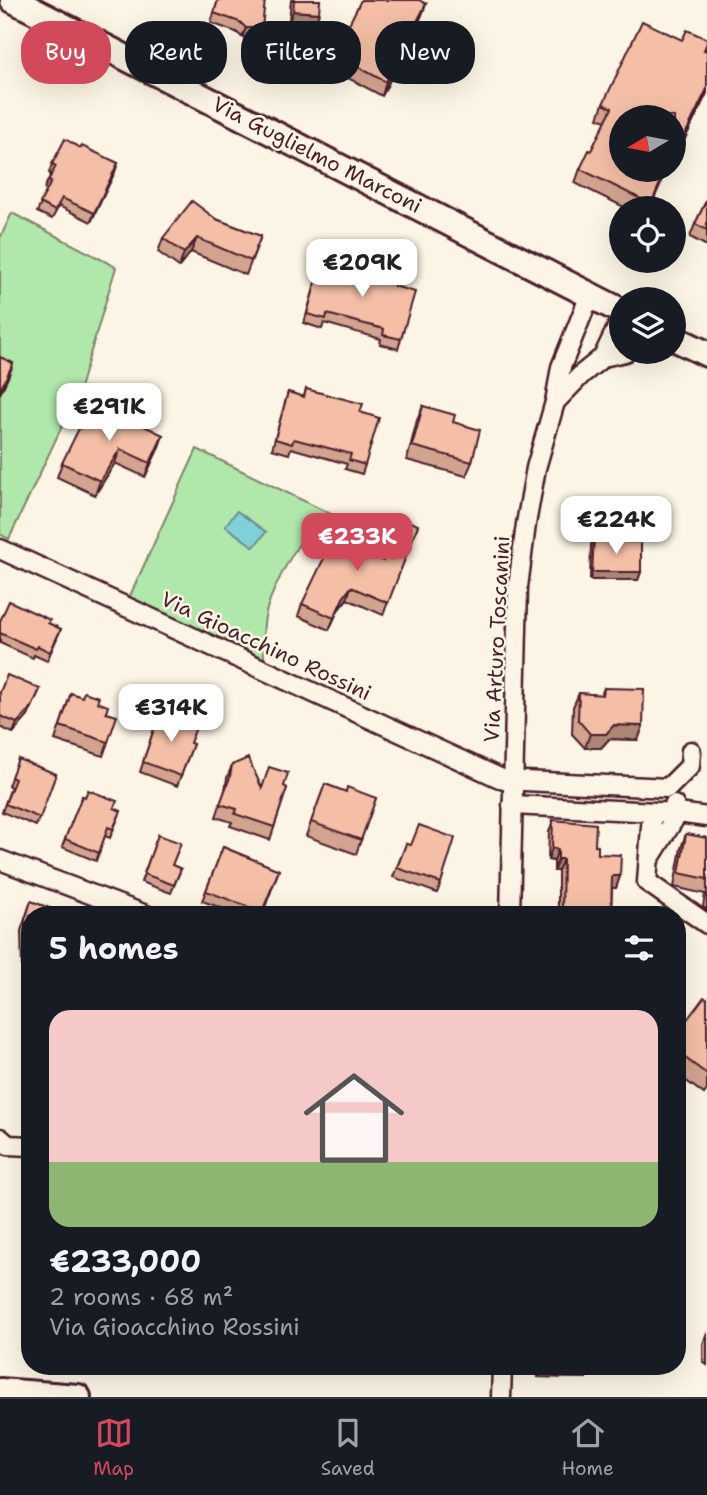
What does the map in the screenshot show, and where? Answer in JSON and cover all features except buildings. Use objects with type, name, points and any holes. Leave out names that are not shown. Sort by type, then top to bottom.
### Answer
[{"type":"main road","name":"Via Guglielmo Marconi","points":[[13,0],[609,304]]},
{"type":"main road","points":[[0,1391],[66,1396]]},
{"type":"street","points":[[555,402],[561,367],[590,295]]},
{"type":"street","name":"Via Arturo Toscanini","points":[[510,906],[518,587],[526,524],[536,468],[555,402],[603,357],[609,345]]},
{"type":"street","name":"Via Arturo Toscanini","points":[[603,357],[609,356]]},
{"type":"street","name":"Via Gioacchino Rossini","points":[[0,549],[430,747],[504,780],[513,780]]},
{"type":"street","points":[[513,780],[668,788],[690,766],[691,751]]},
{"type":"street","points":[[668,788],[678,813]]},
{"type":"street","points":[[513,805],[678,813],[707,817]]},
{"type":"street","points":[[652,813],[647,882],[681,906]]},
{"type":"street","points":[[648,861],[678,813]]},
{"type":"street","points":[[0,860],[122,906]]},
{"type":"street","points":[[686,909],[707,924]]},
{"type":"street","points":[[0,1138],[8,1144],[21,1145]]},
{"type":"street","points":[[501,1397],[502,1375]]},
{"type":"green space","points":[[12,213],[116,267],[80,388],[9,539],[0,534],[0,394],[12,369],[0,362],[0,238]]},
{"type":"green space","points":[[197,449],[333,515],[331,522],[315,526],[308,533],[292,555],[278,582],[265,617],[264,660],[129,598]]},
{"type":"water","points":[[237,511],[266,532],[254,547],[225,526]]}]
